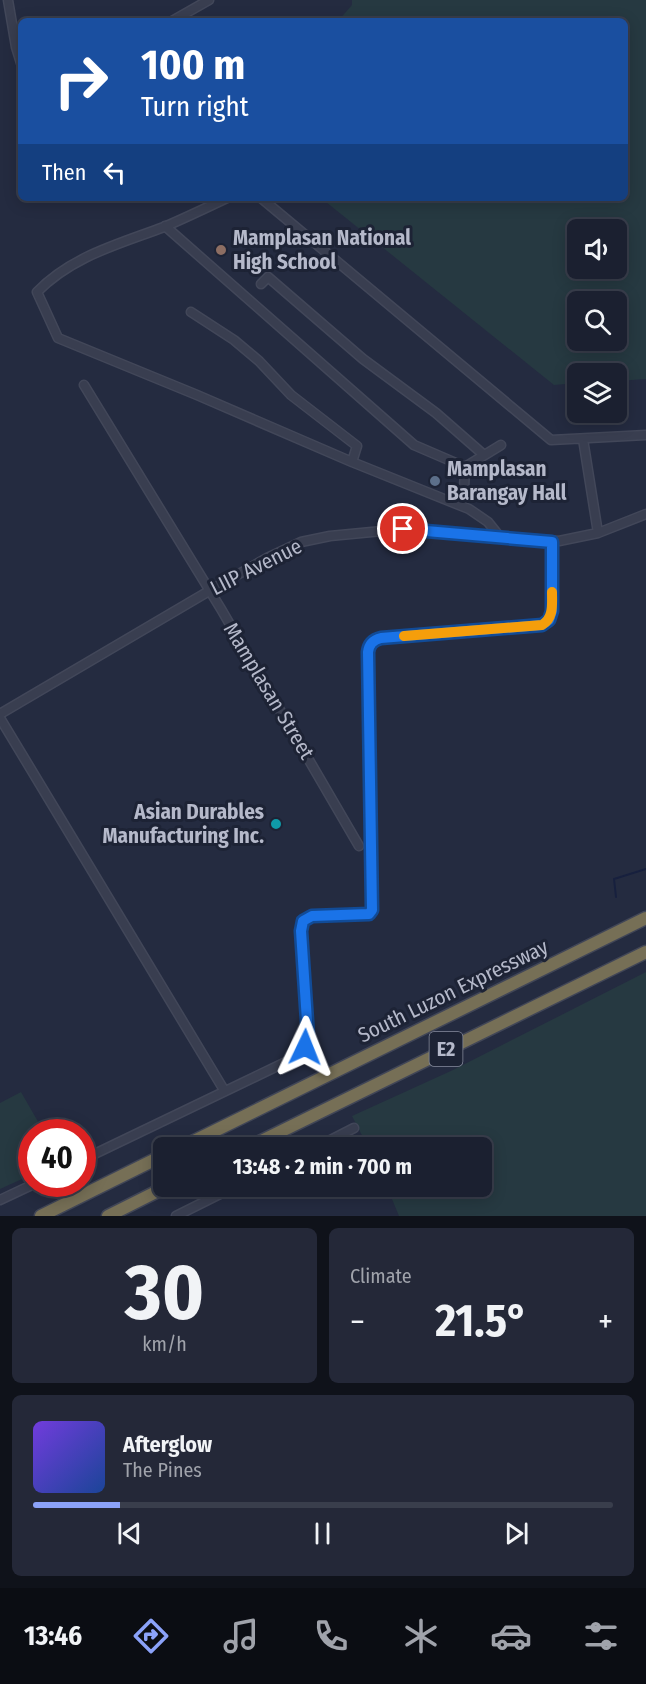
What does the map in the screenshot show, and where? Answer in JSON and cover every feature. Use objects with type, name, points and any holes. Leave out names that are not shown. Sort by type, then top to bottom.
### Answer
[{"type":"highway","name":"South Luzon Expressway","points":[[202,1137],[646,918]]},
{"type":"highway","name":"E2","points":[[269,1137],[646,952]]},
{"type":"highway","points":[[41,1216],[153,1160]]},
{"type":"highway","points":[[108,1216],[153,1194]]},
{"type":"street","points":[[8,0],[18,53]]},
{"type":"street","points":[[177,18],[209,0]]},
{"type":"street","points":[[220,201],[165,226],[92,253],[45,284],[37,292],[58,338],[352,462],[459,504],[488,522],[500,537]]},
{"type":"street","points":[[265,201],[551,440],[646,435]]},
{"type":"street","points":[[165,226],[414,445],[465,466]]},
{"type":"street","points":[[261,284],[268,277],[363,359],[436,412],[484,455]]},
{"type":"street","points":[[191,312],[234,340],[259,361],[291,395],[357,446],[352,462]]},
{"type":"street","name":"Mamplasan Street","points":[[84,384],[209,591],[358,846]]},
{"type":"street","points":[[583,438],[598,533]]},
{"type":"street","points":[[465,466],[501,445]]},
{"type":"street","points":[[459,504],[464,490],[465,466]]},
{"type":"street","name":"LIIP Avenue","points":[[0,716],[209,591],[267,558],[301,542],[330,536],[403,529],[552,542],[598,533],[646,514]]},
{"type":"street","points":[[96,1153],[295,1057],[305,1047],[308,1036],[301,931],[303,921],[312,916],[369,914],[372,910],[368,652],[370,645],[374,640],[381,638],[544,624],[549,620],[552,611],[552,542]]},
{"type":"street","points":[[0,716],[224,1090]]},
{"type":"street","points":[[336,1137],[354,1128]]},
{"type":"street","points":[[0,1200],[18,1192]]},
{"type":"street","points":[[176,1216],[214,1197]]},
{"type":"shaded area","points":[[352,0],[646,0],[646,379],[627,380],[627,363],[567,363],[567,384],[554,385],[325,201],[628,201],[628,18],[341,18],[352,5]]},
{"type":"shaded area","points":[[646,972],[646,1216],[399,1216],[391,1197],[492,1197],[492,1137],[363,1137],[352,1116],[453,1070]]},
{"type":"shaded area","points":[[21,1092],[37,1119],[18,1119],[18,1181],[0,1189],[0,1103]]},
{"type":"waterway","points":[[616,897],[614,879],[646,869]]},
{"type":"slow traffic","points":[[404,636],[542,625],[549,620],[551,615],[552,592]]},
{"type":"place","name":"Mamplasan National High School","points":[[221,250]]},
{"type":"place","name":"Mamplasan Barangay Hall","points":[[435,481]]},
{"type":"place","name":"Asian Durables Manufacturing Inc.","points":[[276,824]]},
{"type":"route","points":[[305,1047],[308,1036],[301,931],[303,921],[312,916],[372,912],[368,652],[370,645],[374,640],[381,638],[542,625],[549,620],[552,611],[552,542],[403,529]]}]
